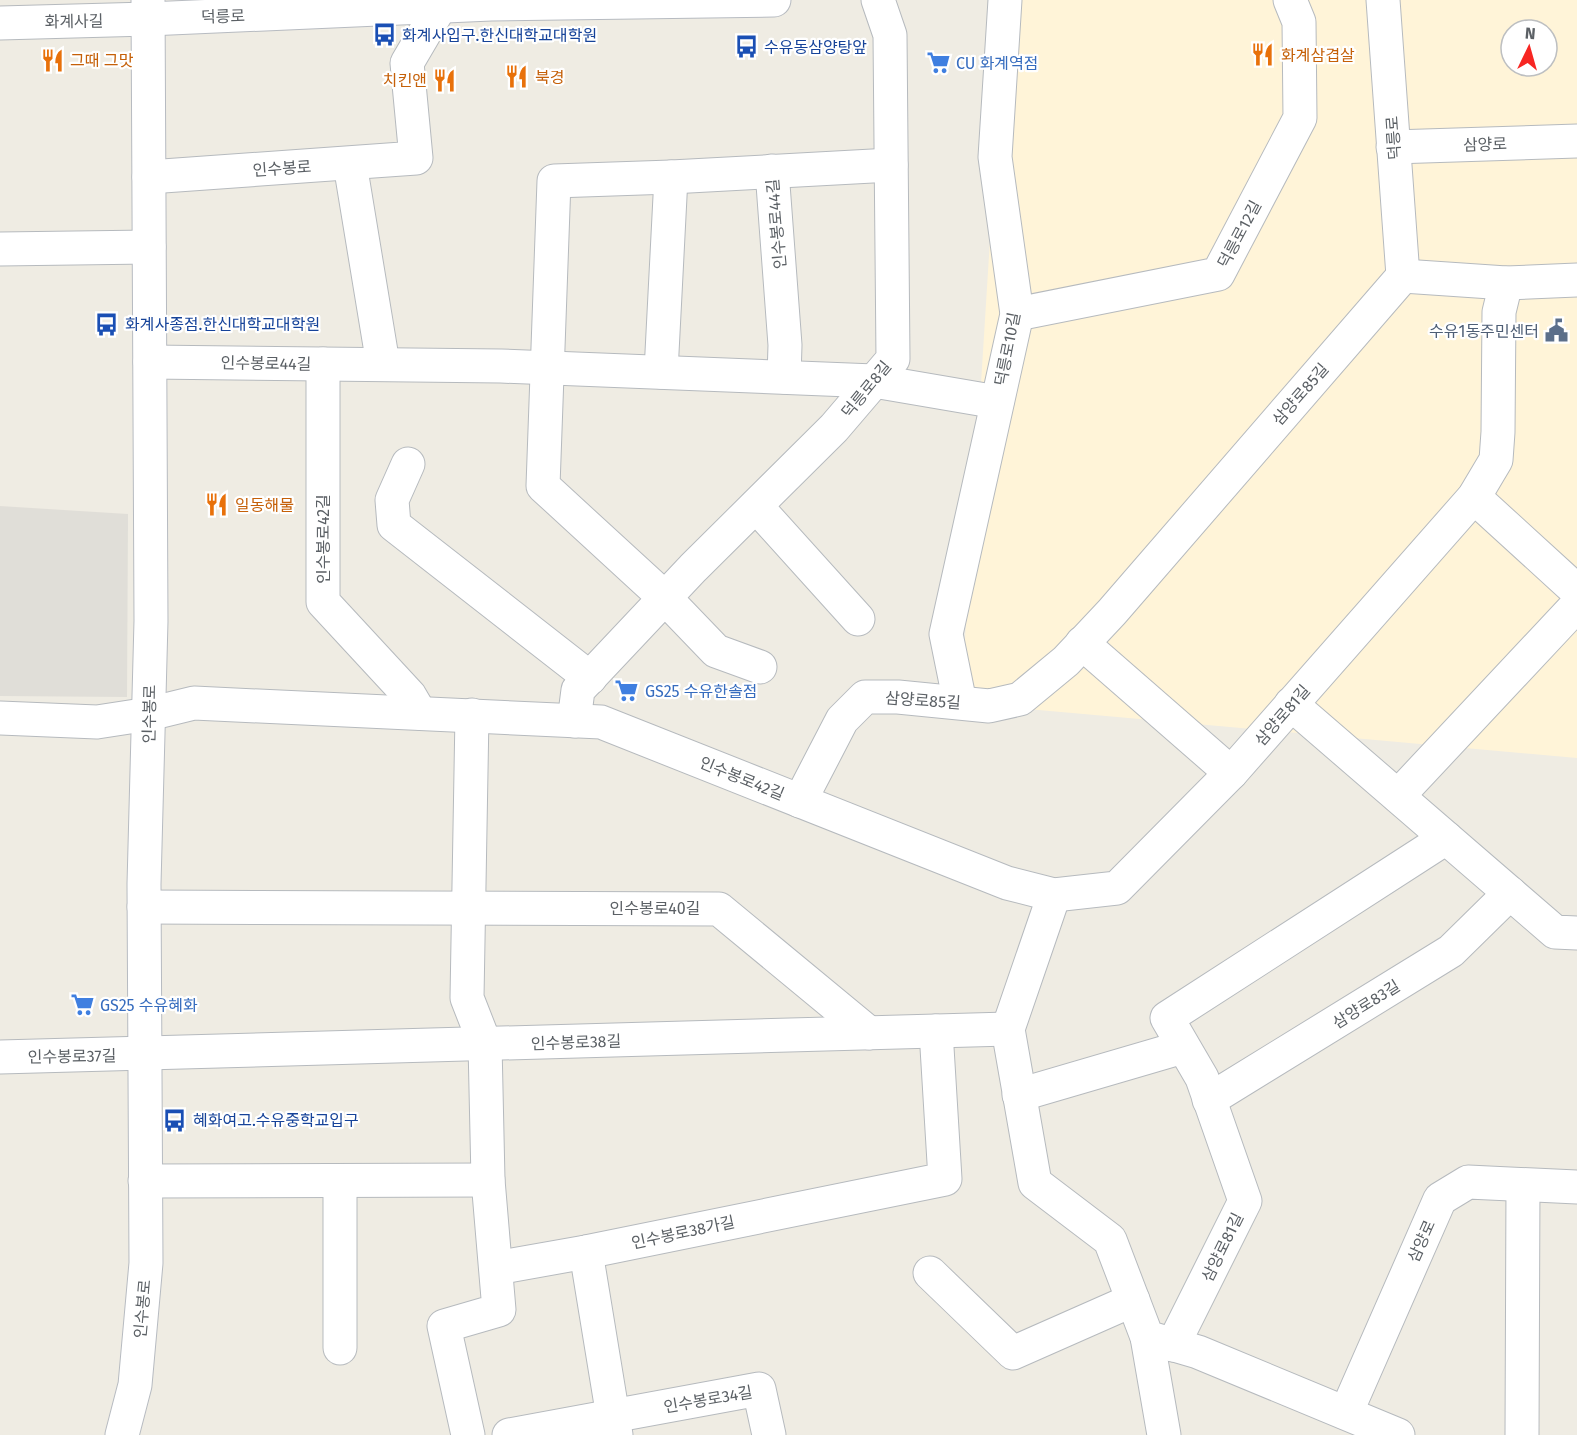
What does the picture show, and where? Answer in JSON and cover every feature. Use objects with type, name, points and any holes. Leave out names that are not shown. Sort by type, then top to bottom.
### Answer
[{"type":"street","name":"덕릉로","points":[[148,10],[443,3],[774,0]]},
{"type":"street","name":"덕릉로8길","points":[[574,721],[578,690],[665,598],[834,428],[892,359],[890,35],[878,0]]},
{"type":"street","name":"덕릉로10길","points":[[958,693],[945,634],[1017,314],[995,157],[1005,0]]},
{"type":"street","name":"덕릉로12길","points":[[1017,314],[1218,274],[1300,118],[1299,22],[1290,0]]},
{"type":"street","name":"덕릉로","points":[[1383,0],[1403,276]]},
{"type":"street","name":"인수봉로","points":[[149,177],[416,158],[407,63],[443,3]]},
{"type":"street","name":"화계사길","points":[[0,22],[93,10],[148,10]]},
{"type":"street","name":"인수봉로","points":[[122,1435],[135,1385],[146,1263],[144,907],[151,621],[148,10]]},
{"type":"street","name":"삼양로","points":[[1393,147],[1577,141]]},
{"type":"street","points":[[351,164],[383,364]]},
{"type":"street","points":[[772,171],[891,165]]},
{"type":"street","name":"인수봉로44길","points":[[546,368],[554,181],[772,171],[785,345],[784,377]]},
{"type":"street","points":[[661,372],[671,177]]},
{"type":"street","points":[[0,249],[149,247]]},
{"type":"street","points":[[1403,276],[1506,283],[1577,280]]},
{"type":"street","name":"삼양로85길","points":[[800,801],[842,720],[865,697],[898,697],[989,706],[1020,699],[1066,661],[1403,276]]},
{"type":"street","name":"삼양로81길","points":[[1054,895],[1117,888],[1231,772],[1474,497],[1496,460],[1499,312],[1506,283]]},
{"type":"street","name":"인수봉로44길","points":[[150,362],[546,368],[874,381],[997,402]]},
{"type":"street","name":"인수봉로42길","points":[[323,364],[323,602],[410,696],[420,713]]},
{"type":"street","points":[[546,368],[543,486],[665,598],[716,651],[760,667]]},
{"type":"street","points":[[408,464],[392,500],[394,525],[590,678]]},
{"type":"street","points":[[1474,497],[1577,591]]},
{"type":"street","points":[[756,506],[858,619]]},
{"type":"street","points":[[1398,796],[1577,605]]},
{"type":"street","points":[[1082,644],[1231,772]]},
{"type":"street","name":"인수봉로42길","points":[[0,718],[98,722],[148,714],[194,703],[601,722],[1007,883],[1054,895]]},
{"type":"street","points":[[1291,704],[1555,932],[1577,933]]},
{"type":"street","points":[[468,1435],[444,1326],[499,1310],[488,1180],[485,1044],[467,998],[472,715]]},
{"type":"street","name":"삼양로81길","points":[[1160,1341],[1245,1201],[1202,1078],[1167,1018],[1446,838]]},
{"type":"street","name":"삼양로83길","points":[[1209,1100],[1451,951],[1510,893]]},
{"type":"street","points":[[1054,895],[1008,1029],[1035,1183],[1110,1240],[1133,1300],[1160,1341],[1164,1435]]},
{"type":"street","name":"인수봉로40길","points":[[144,907],[719,909],[869,1033]]},
{"type":"street","name":"인수봉로38길","points":[[145,1054],[1008,1029]]},
{"type":"street","name":"인수봉로38가길","points":[[496,1268],[586,1252],[945,1179],[936,1031]]},
{"type":"street","points":[[1019,1095],[1183,1047]]},
{"type":"street","name":"인수봉로37길","points":[[0,1057],[145,1054]]},
{"type":"street","points":[[145,1181],[488,1180]]},
{"type":"street","points":[[340,1181],[340,1348]]},
{"type":"street","name":"삼양로","points":[[1346,1413],[1440,1199],[1468,1182],[1577,1187]]},
{"type":"street","points":[[1522,1435],[1523,1185]]},
{"type":"street","points":[[586,1252],[614,1426]]},
{"type":"street","points":[[930,1273],[1013,1353],[1133,1300]]},
{"type":"street","points":[[1160,1341],[1198,1352],[1398,1435]]},
{"type":"street","name":"인수봉로34길","points":[[509,1435],[614,1426],[759,1389],[769,1435]]},
{"type":"shaded area","points":[[1005,0],[1577,0],[1577,758],[961,703]]},
{"type":"shaded area","points":[[0,506],[128,514],[127,697],[0,696]]},
{"type":"place","name":"화계사입구.한신대학교대학원","points":[[384,35]]},
{"type":"place","name":"수유동삼양탕앞","points":[[746,47]]},
{"type":"place","name":"화계삼겹살","points":[[1263,55]]},
{"type":"place","name":"그때 그맛","points":[[52,60]]},
{"type":"place","name":"CU 화계역점","points":[[938,63]]},
{"type":"place","name":"북경","points":[[517,77]]},
{"type":"place","name":"치킨앤","points":[[445,80]]},
{"type":"place","name":"화계사종점.한신대학교대학원","points":[[107,324]]},
{"type":"place","name":"수유1동주민센터","points":[[1557,331]]},
{"type":"place","name":"일동해물","points":[[217,505]]},
{"type":"place","name":"GS25 수유한솔점","points":[[627,691]]},
{"type":"place","name":"GS25 수유혜화","points":[[82,1005]]},
{"type":"place","name":"혜화여고.수유중학교입구","points":[[175,1120]]}]
